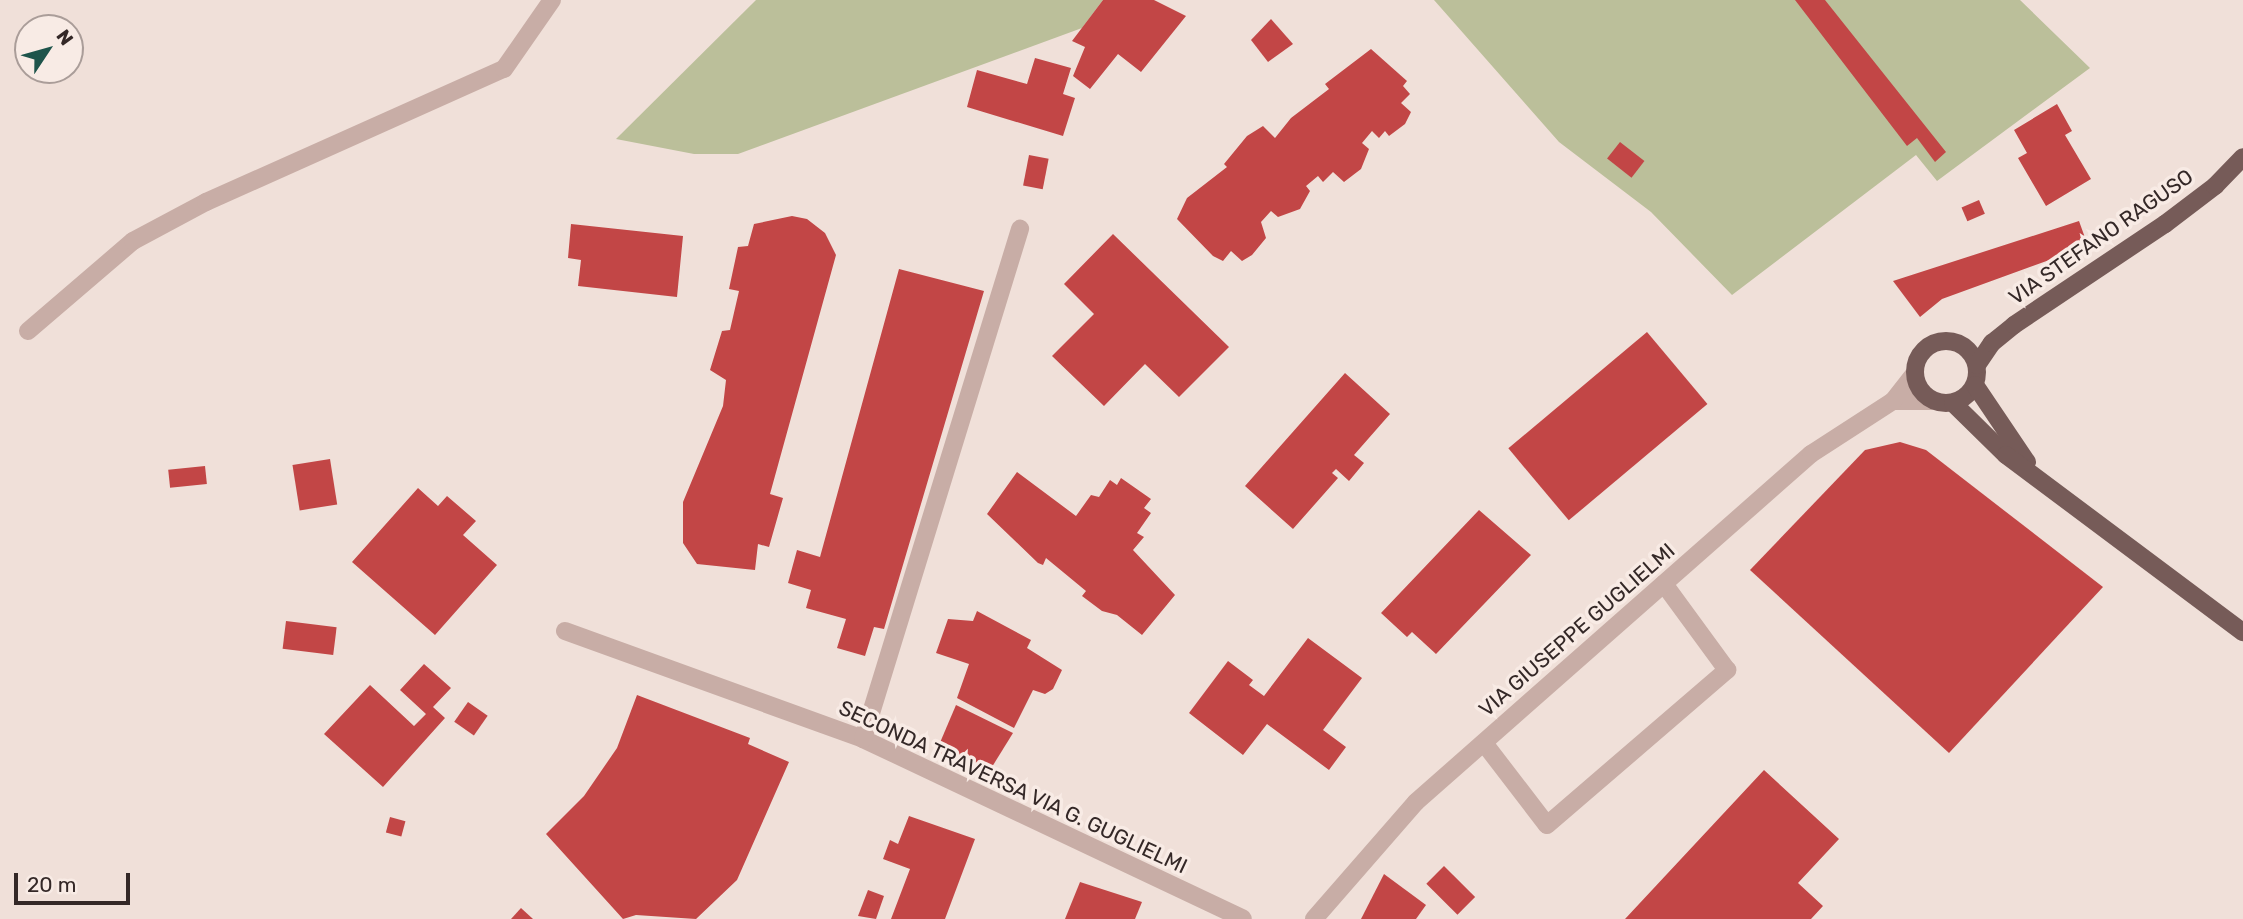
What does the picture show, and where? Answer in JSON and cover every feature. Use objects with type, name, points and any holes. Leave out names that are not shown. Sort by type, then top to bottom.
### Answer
[{"type":"main road","name":"VIA STEFANO RAGUSO","points":[[2014,325],[2165,225],[2215,186],[2243,157]]},
{"type":"main road","points":[[2014,325],[1958,343],[1939,341],[1928,346],[1920,353],[1914,374],[1917,385],[1931,401],[1953,403],[1982,435],[2243,632]]},
{"type":"main road","points":[[2014,325],[1992,343],[1977,365],[1975,385],[2045,484]]},
{"type":"main road","points":[[1958,343],[1977,365]]},
{"type":"main road","points":[[1953,403],[1975,385]]},
{"type":"street","points":[[28,331],[133,241],[206,202],[504,69],[552,0]]},
{"type":"street","points":[[863,739],[1020,229]]},
{"type":"street","points":[[1893,401],[1914,374]]},
{"type":"street","points":[[1893,401],[1931,401]]},
{"type":"street","name":"VIA GIUSEPPE GUGLIELMI","points":[[1314,919],[1416,802],[1811,454],[1893,401]]},
{"type":"street","points":[[1484,743],[1547,825],[1727,670],[1664,584]]},
{"type":"street","name":"SECONDA TRAVERSA VIA G. GUGLIELMI","points":[[565,631],[863,739],[1243,919]]},
{"type":"green space","points":[[756,0],[1103,0],[1082,28],[738,154],[694,154],[616,139]]},
{"type":"green space","points":[[1434,0],[2020,0],[2090,68],[1937,181],[1916,155],[1732,295],[1651,212],[1559,142]]},
{"type":"building","points":[[1103,0],[1154,0],[1186,16],[1141,72],[1118,54],[1090,89],[1073,76],[1085,47],[1072,41]]},
{"type":"building","points":[[1795,0],[1825,0],[1946,152],[1935,162],[1917,138],[1907,146]]},
{"type":"building","points":[[1271,19],[1293,44],[1268,62],[1251,40]]},
{"type":"building","points":[[1371,49],[1407,81],[1403,86],[1410,94],[1401,103],[1411,112],[1405,124],[1389,136],[1385,131],[1379,138],[1372,131],[1362,143],[1369,149],[1361,169],[1344,182],[1333,172],[1323,182],[1318,176],[1306,186],[1310,191],[1300,209],[1278,217],[1271,211],[1261,222],[1266,238],[1252,255],[1242,261],[1231,251],[1223,261],[1213,256],[1177,219],[1187,198],[1227,167],[1224,164],[1247,136],[1263,126],[1275,138],[1291,118],[1329,89],[1325,84]]},
{"type":"building","points":[[1035,58],[1071,68],[1063,94],[1075,98],[1063,136],[967,107],[977,70],[1027,84]]},
{"type":"building","points":[[2057,104],[2072,131],[2065,135],[2091,179],[2046,206],[2018,158],[2027,153],[2014,130]]},
{"type":"building","points":[[1620,142],[1644,161],[1631,178],[1607,159]]},
{"type":"building","points":[[1029,155],[1049,159],[1043,189],[1023,185]]},
{"type":"building","points":[[1979,200],[1985,214],[1967,221],[1962,207]]},
{"type":"building","points":[[792,216],[807,219],[825,233],[836,255],[770,494],[783,498],[769,547],[758,544],[755,570],[697,564],[683,543],[683,502],[723,406],[726,380],[710,370],[722,331],[730,330],[739,291],[729,289],[738,247],[748,246],[754,224]]},
{"type":"building","points":[[2079,221],[2088,246],[1942,299],[1920,317],[1893,281]]},
{"type":"building","points":[[571,224],[683,236],[677,297],[578,286],[581,260],[568,258]]},
{"type":"building","points":[[1113,234],[1229,347],[1179,397],[1145,364],[1104,406],[1052,356],[1094,314],[1064,284]]},
{"type":"building","points":[[899,269],[984,291],[884,629],[874,627],[865,656],[837,648],[846,619],[806,608],[811,590],[788,583],[797,550],[820,557]]},
{"type":"building","points":[[1647,332],[1707,404],[1569,520],[1508,448]]},
{"type":"building","points":[[1345,373],[1390,414],[1354,455],[1364,463],[1349,481],[1336,469],[1332,473],[1338,478],[1293,529],[1245,486]]},
{"type":"building","points":[[1900,442],[1926,450],[2103,587],[1949,753],[1750,570],[1865,450]]},
{"type":"building","points":[[330,459],[337,504],[300,510],[292,465]]},
{"type":"building","points":[[205,466],[207,484],[170,488],[168,470]]},
{"type":"building","points":[[1017,472],[1076,516],[1091,495],[1099,497],[1110,480],[1117,485],[1121,478],[1151,499],[1144,508],[1151,513],[1137,533],[1144,537],[1133,550],[1175,595],[1142,635],[1117,615],[1102,611],[1082,596],[1086,591],[1046,558],[1043,565],[1038,563],[987,514]]},
{"type":"building","points":[[418,488],[438,506],[447,496],[476,521],[463,535],[497,565],[435,635],[352,562]]},
{"type":"building","points":[[1479,510],[1531,555],[1436,654],[1412,632],[1407,637],[1381,613]]},
{"type":"building","points":[[977,611],[1031,640],[1027,648],[1062,670],[1053,689],[1045,694],[1033,690],[1014,728],[957,698],[969,664],[936,653],[948,619],[973,621]]},
{"type":"building","points":[[286,621],[337,627],[333,655],[283,649]]},
{"type":"building","points":[[1308,638],[1362,678],[1323,730],[1346,747],[1329,770],[1267,724],[1243,755],[1189,713],[1228,661],[1253,680],[1249,685],[1264,696]]},
{"type":"building","points":[[424,664],[451,688],[433,707],[445,718],[383,787],[324,734],[370,685],[414,726],[426,714],[400,690]]},
{"type":"building","points":[[637,695],[750,738],[748,744],[789,762],[737,880],[696,919],[636,915],[623,919],[546,834],[584,796],[617,748]]},
{"type":"building","points":[[468,702],[488,716],[474,735],[454,722]]},
{"type":"building","points":[[956,705],[1013,733],[987,775],[936,752]]},
{"type":"building","points":[[1764,770],[1839,839],[1798,883],[1823,906],[1811,919],[1625,919]]},
{"type":"building","points":[[909,816],[975,839],[945,919],[891,919],[910,869],[883,859],[890,840],[898,844]]},
{"type":"building","points":[[390,817],[405,821],[401,837],[386,832]]},
{"type":"building","points":[[1444,866],[1475,897],[1457,915],[1426,884]]},
{"type":"building","points":[[1384,874],[1426,905],[1416,919],[1361,919]]},
{"type":"building","points":[[1080,882],[1142,902],[1135,919],[1065,919]]},
{"type":"building","points":[[868,890],[884,896],[876,919],[858,916]]},
{"type":"building","points":[[521,908],[533,919],[511,919]]}]
